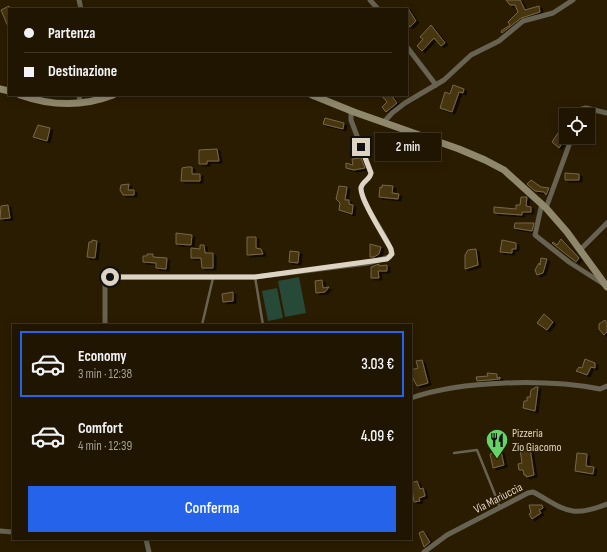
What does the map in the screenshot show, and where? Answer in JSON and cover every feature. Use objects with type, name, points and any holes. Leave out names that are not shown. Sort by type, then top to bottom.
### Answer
[{"type":"main road","points":[[23,96],[47,104],[79,99],[99,100],[110,96]]},
{"type":"main road","points":[[314,96],[485,160],[514,178],[544,205],[580,250],[606,286]]},
{"type":"street","points":[[370,0],[377,8]]},
{"type":"street","points":[[384,122],[392,113],[449,76],[467,58],[486,46],[499,41],[524,22],[553,13],[573,0]]},
{"type":"street","points":[[408,48],[436,85]]},
{"type":"street","points":[[595,110],[607,113]]},
{"type":"street","points":[[105,324],[105,282],[110,277],[255,277],[368,263],[390,257],[391,249],[371,213],[361,191],[363,184],[369,178],[371,173],[351,120],[351,111]]},
{"type":"street","points":[[569,144],[544,205],[535,235],[564,259],[606,286]]},
{"type":"street","points":[[580,250],[607,223]]},
{"type":"street","points":[[412,398],[487,384],[523,383],[600,389],[607,386]]},
{"type":"street","name":"Via Mariuccia","points":[[424,552],[447,535],[533,492],[563,510],[572,513],[607,504]]},
{"type":"street","points":[[0,531],[12,532]]},
{"type":"street","points":[[146,540],[149,552]]},
{"type":"lane","points":[[255,277],[263,324]]},
{"type":"lane","points":[[202,324],[213,278]]},
{"type":"lane","points":[[454,454],[477,450],[500,508]]},
{"type":"green space","points":[[299,277],[306,313],[285,317],[278,281]]},
{"type":"green space","points":[[277,288],[283,318],[268,321],[262,291]]},
{"type":"building","points":[[506,0],[520,0],[525,10],[539,6],[540,12],[521,18],[502,33],[501,31],[510,25],[508,22],[518,12],[515,5],[510,5]]},
{"type":"building","points":[[9,6],[8,27],[1,10]]},
{"type":"building","points":[[408,9],[416,21],[410,27],[408,24]]},
{"type":"building","points":[[431,25],[445,43],[441,46],[434,38],[422,51],[417,46],[423,39],[420,37]]},
{"type":"building","points":[[453,85],[464,89],[463,93],[459,92],[452,112],[440,108],[445,92],[450,94]]},
{"type":"building","points":[[382,96],[392,96],[397,103],[386,112],[382,107],[387,102]]},
{"type":"building","points":[[325,118],[344,123],[343,129],[323,124]]},
{"type":"building","points":[[38,125],[50,128],[47,141],[33,137]]},
{"type":"building","points":[[559,132],[559,144],[562,144],[559,148],[552,142]]},
{"type":"building","points":[[217,149],[219,161],[207,161],[207,164],[199,164],[199,150]]},
{"type":"building","points":[[361,158],[365,168],[354,170],[346,168],[346,163],[353,165],[352,159]]},
{"type":"building","points":[[192,167],[192,174],[200,174],[200,181],[181,181],[182,168]]},
{"type":"building","points":[[565,173],[579,174],[579,180],[565,180]]},
{"type":"building","points":[[531,180],[541,187],[549,188],[546,195],[544,192],[535,191],[527,184]]},
{"type":"building","points":[[129,184],[128,190],[134,190],[134,195],[123,195],[120,190],[121,185]]},
{"type":"building","points":[[382,185],[393,186],[392,193],[399,194],[398,199],[379,197],[380,187],[382,188]]},
{"type":"building","points":[[339,186],[347,187],[345,200],[349,200],[349,204],[353,205],[352,214],[339,210],[340,203],[336,199]]},
{"type":"building","points":[[521,197],[527,197],[526,206],[531,207],[531,212],[522,212],[522,215],[494,213],[494,207],[516,209],[516,205],[520,205]]},
{"type":"building","points":[[8,205],[10,218],[0,219],[1,206]]},
{"type":"building","points":[[515,223],[534,223],[532,231],[514,228]]},
{"type":"building","points":[[176,233],[192,235],[191,245],[176,244]]},
{"type":"building","points":[[247,237],[256,237],[256,248],[261,249],[263,254],[247,255]]},
{"type":"building","points":[[561,239],[579,258],[576,262],[552,243],[553,242],[557,245]]},
{"type":"building","points":[[92,240],[97,241],[95,258],[87,257],[89,242],[92,242]]},
{"type":"building","points":[[502,240],[516,243],[516,249],[512,249],[512,253],[500,252]]},
{"type":"building","points":[[370,244],[381,247],[379,254],[374,257],[370,257]]},
{"type":"building","points":[[200,245],[204,245],[205,253],[213,253],[213,268],[202,268],[201,258],[191,258],[191,248],[200,249]]},
{"type":"building","points":[[476,249],[478,265],[465,269],[465,255],[468,250]]},
{"type":"building","points":[[290,251],[299,252],[298,263],[289,262]]},
{"type":"building","points":[[147,254],[153,254],[153,257],[167,258],[166,269],[156,268],[156,263],[143,262],[143,256],[147,256]]},
{"type":"building","points":[[541,258],[547,259],[543,273],[537,275],[535,270],[539,263],[540,265]]},
{"type":"building","points":[[379,264],[379,266],[387,265],[387,271],[378,271],[379,278],[371,278],[371,267]]},
{"type":"building","points":[[322,280],[323,288],[329,287],[325,292],[316,293],[315,281]]},
{"type":"building","points":[[233,292],[233,301],[223,302],[222,294]]},
{"type":"building","points":[[544,314],[553,322],[547,330],[537,323]]},
{"type":"building","points":[[605,320],[607,323],[607,332],[604,335],[599,329],[599,324]]},
{"type":"building","points":[[585,359],[595,363],[595,368],[591,367],[587,375],[576,371],[579,367],[582,368]]},
{"type":"building","points":[[422,360],[428,383],[417,386],[412,377],[412,370],[418,368],[416,361]]},
{"type":"building","points":[[487,373],[497,374],[497,378],[500,377],[500,379],[477,381],[476,377],[488,376]]},
{"type":"building","points":[[538,387],[535,411],[523,408],[524,401],[527,401],[527,397],[530,397],[531,390]]},
{"type":"building","points":[[530,448],[534,475],[526,477],[523,470],[519,470],[518,464],[522,463],[520,449]]},
{"type":"building","points":[[501,451],[504,465],[493,468],[490,454]]},
{"type":"building","points":[[577,453],[587,454],[586,466],[594,467],[593,474],[575,471]]},
{"type":"building","points":[[417,481],[420,489],[423,488],[425,496],[419,498],[420,501],[414,502],[412,483]]},
{"type":"building","points":[[529,505],[542,505],[543,508],[539,510],[541,513],[532,519],[529,514],[531,513]]},
{"type":"building","points":[[423,531],[430,542],[424,547],[419,533]]},
{"type":"place","name":"Pizzeria Zio Giacomo","points":[[497,460]]},
{"type":"route","points":[[110,277],[255,277],[269,274],[300,272],[368,263],[387,259],[392,254],[391,249],[371,213],[361,191],[361,187],[371,176],[361,147]]}]
